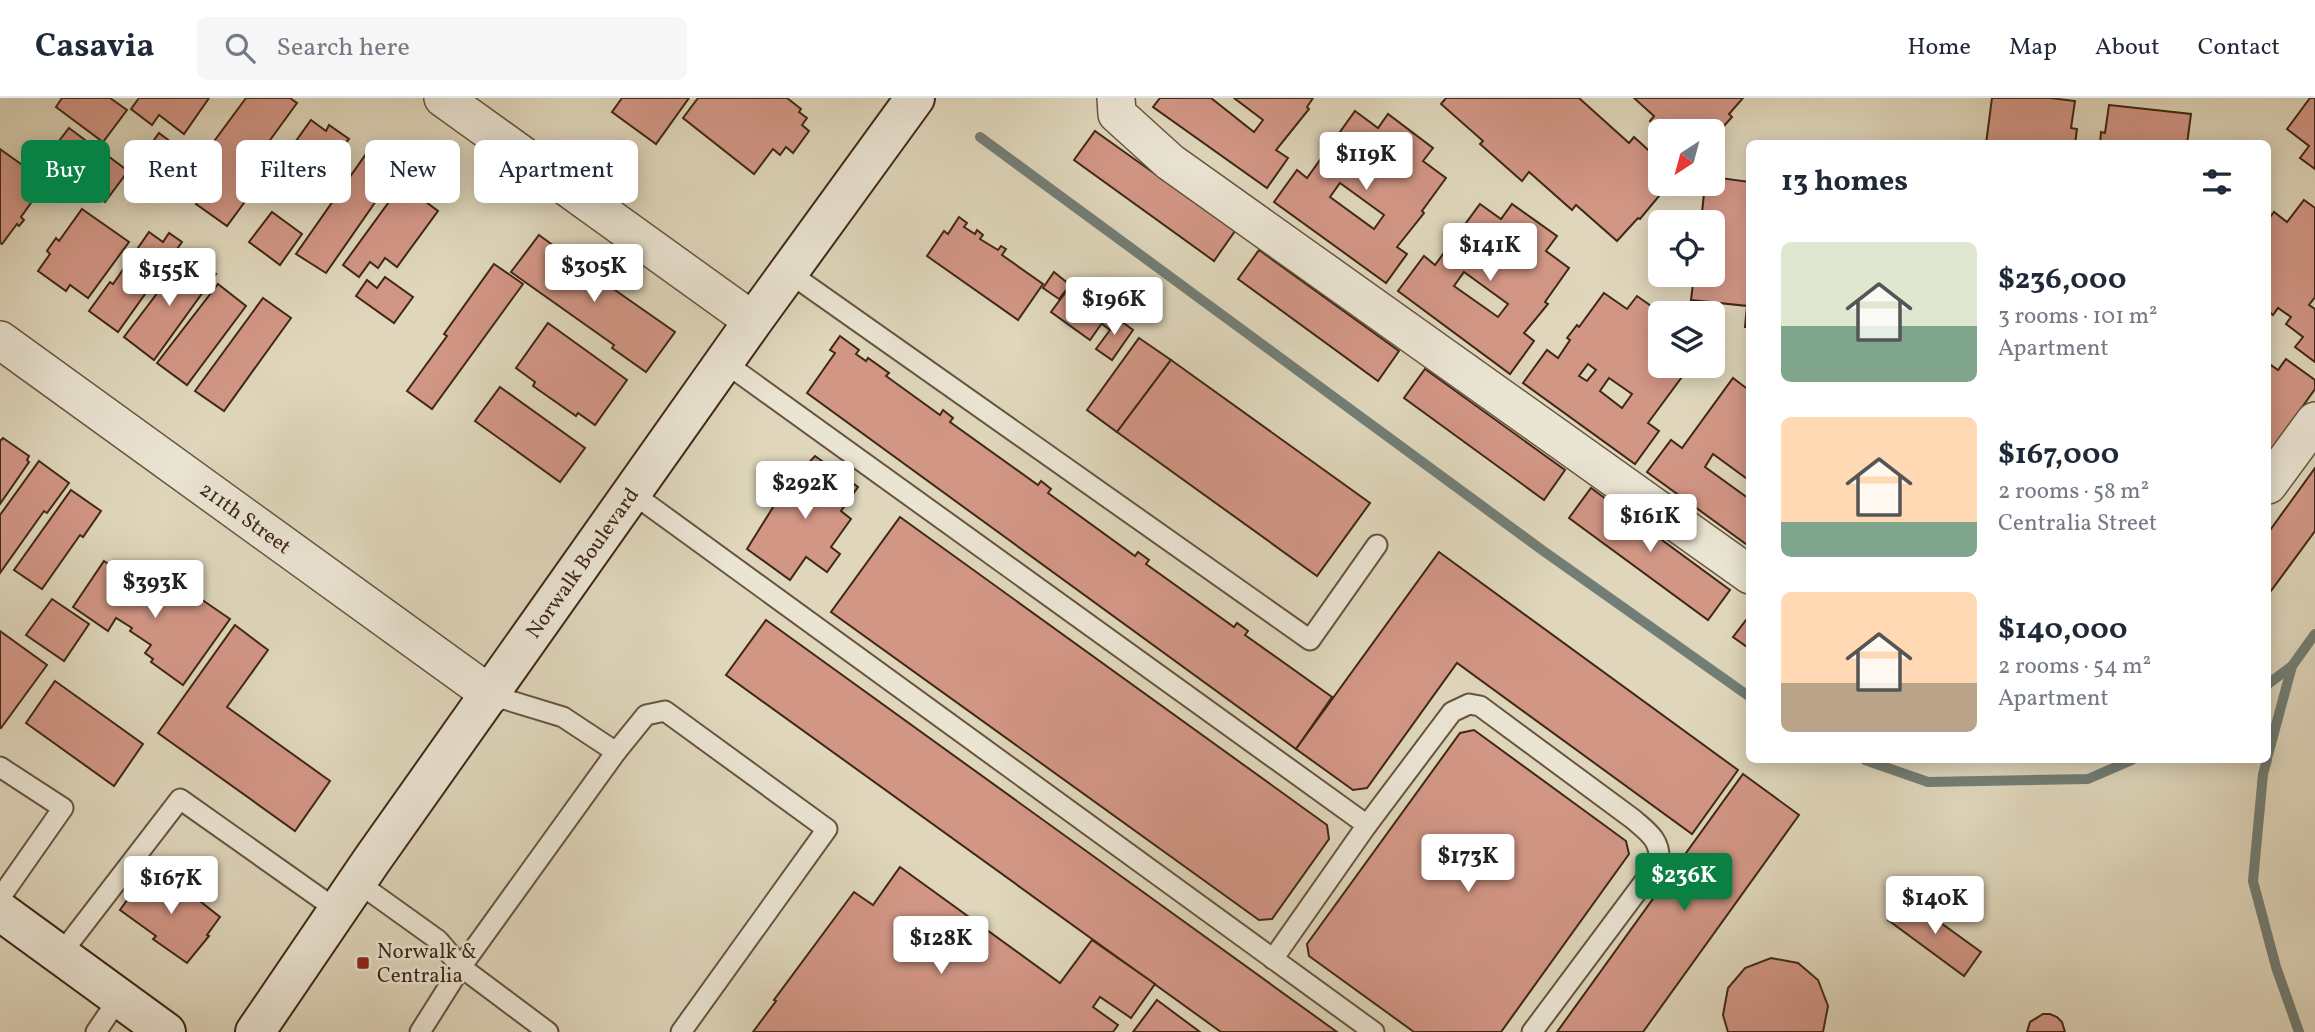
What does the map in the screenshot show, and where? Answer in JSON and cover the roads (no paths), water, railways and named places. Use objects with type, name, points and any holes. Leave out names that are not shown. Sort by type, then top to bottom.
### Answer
[{"type":"main road","name":"Norwalk Boulevard","points":[[255,1032],[347,896],[724,362],[915,98]]},
{"type":"main road","points":[[3,917],[166,1032]]},
{"type":"street","points":[[443,98],[753,321]]},
{"type":"street","points":[[1116,98],[1117,114],[1170,162],[1746,572]]},
{"type":"street","name":"211th Street","points":[[0,340],[491,695]]},
{"type":"street","points":[[2271,481],[2315,421]]},
{"type":"lane","points":[[789,272],[1310,640],[1377,545]]},
{"type":"lane","points":[[724,362],[1367,825]]},
{"type":"lane","points":[[632,493],[1374,1032]]},
{"type":"lane","points":[[491,695],[562,717],[616,752]]},
{"type":"lane","points":[[1273,959],[1367,825],[1452,712],[1469,704],[1480,706],[1633,818],[1651,834],[1660,850],[1658,862],[1532,1032]]},
{"type":"lane","points":[[420,1032],[461,967],[616,752],[646,715],[665,711],[827,829],[681,1032]]},
{"type":"lane","points":[[0,767],[63,808],[3,917]]},
{"type":"lane","points":[[60,955],[180,799],[347,896],[438,940],[461,967],[548,1032]]},
{"type":"lane","points":[[96,1032],[119,998]]},
{"type":"waterway","points":[[980,137],[1542,550],[1746,694]]},
{"type":"waterway","points":[[2271,682],[2292,666],[2315,634]]},
{"type":"waterway","points":[[2271,744],[2292,666]]},
{"type":"waterway","points":[[1874,763],[1928,782],[2088,779],[2125,763]]},
{"type":"waterway","points":[[2266,763],[2253,881],[2276,967],[2299,1032]]},
{"type":"place","name":"Norwalk & Centralia","points":[[363,963]]}]
